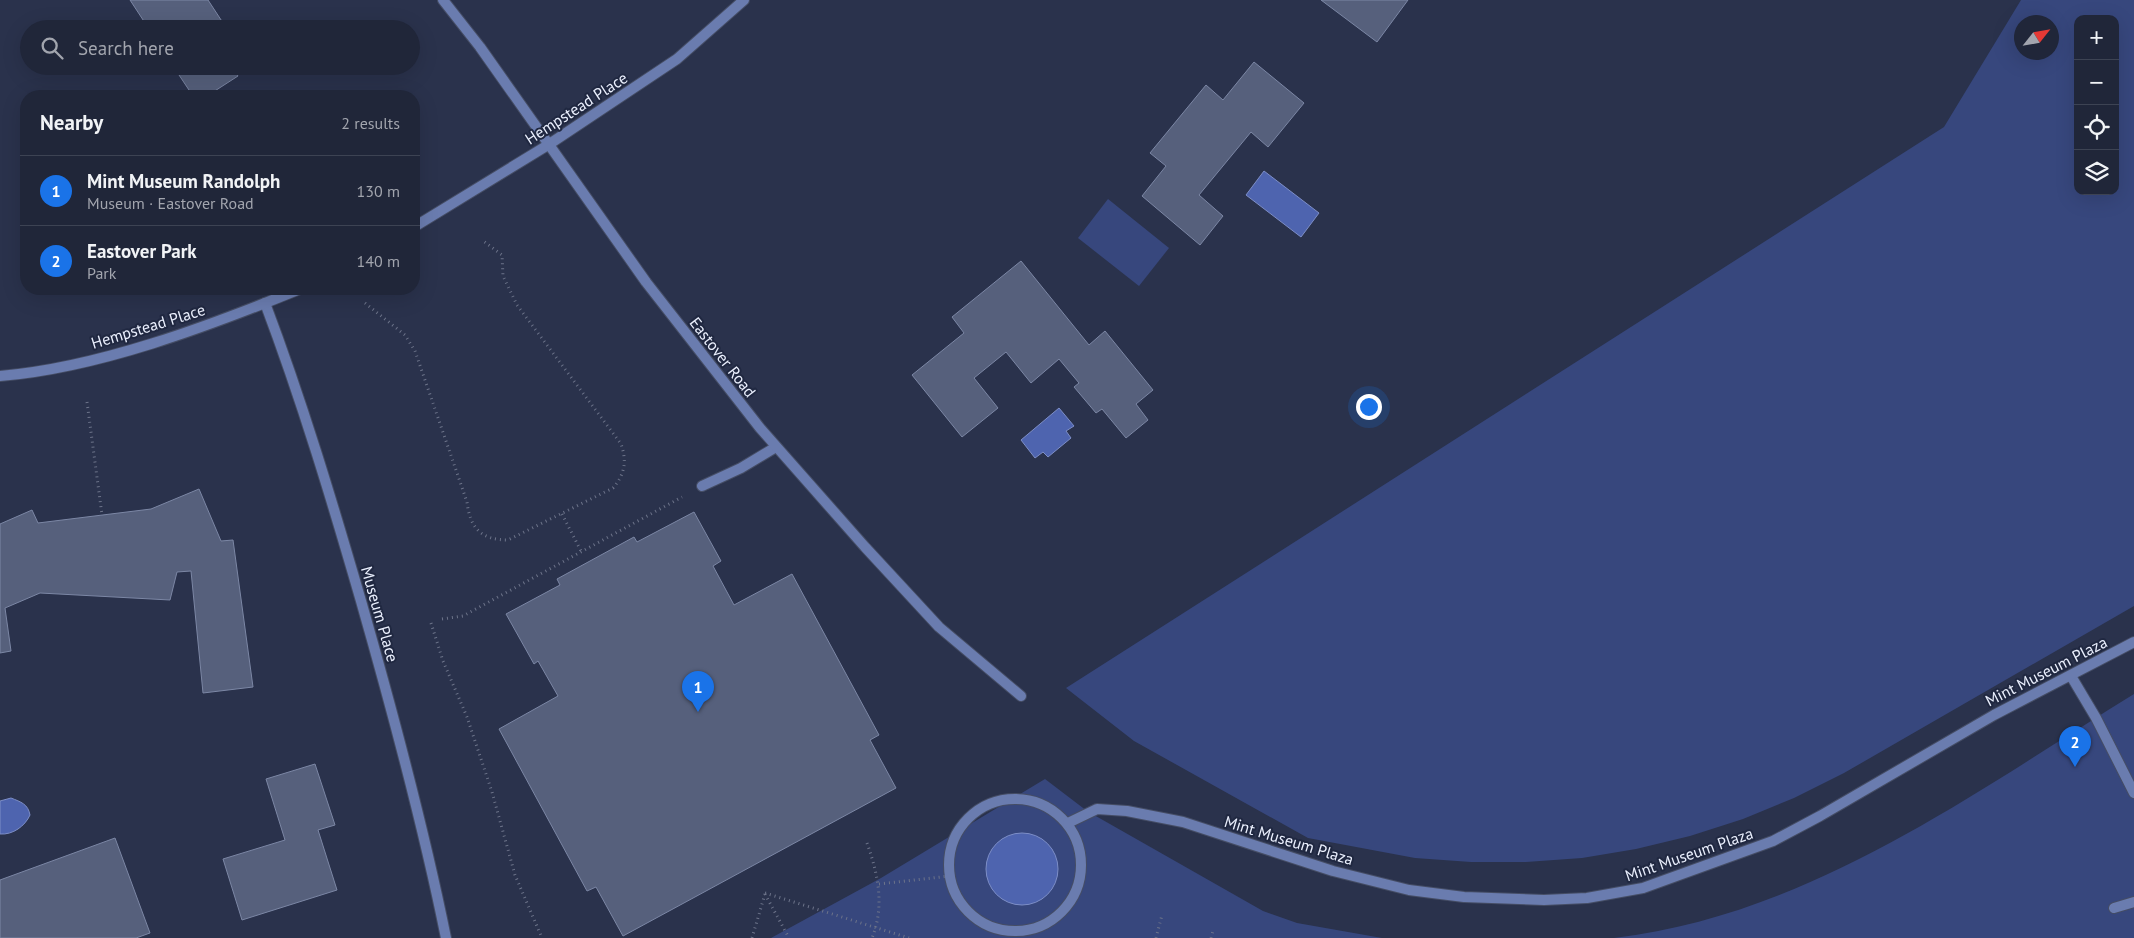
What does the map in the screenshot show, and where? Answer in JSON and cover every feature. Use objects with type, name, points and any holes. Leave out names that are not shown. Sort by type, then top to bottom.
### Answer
[{"type":"street","name":"Eastover Road","points":[[443,0],[480,47],[646,282],[776,447],[865,547],[940,627],[1021,696]]},
{"type":"street","name":"Hempstead Place","points":[[420,223],[548,145],[677,59],[744,0]]},
{"type":"street","name":"Hempstead Place","points":[[0,376],[60,366],[150,344],[285,295]]},
{"type":"street","name":"Museum Place","points":[[265,303],[285,357],[345,547],[396,722],[434,876],[446,938]]},
{"type":"street","points":[[702,486],[741,468],[776,447]]},
{"type":"street","name":"Mint Museum Plaza","points":[[1068,823],[1097,809],[1127,811],[1183,822],[1333,871],[1409,890],[1464,897],[1544,900],[1587,898],[1643,888],[1772,841],[1820,816],[1994,715],[2134,642]]},
{"type":"street","points":[[2071,676],[2096,718],[2134,793]]},
{"type":"street","points":[[1023,798],[1047,806],[1068,823],[1080,847],[1082,873],[1074,898],[1057,918],[1034,930],[1008,932],[982,924],[962,907],[950,884],[950,876],[948,858],[956,832],[973,813],[996,801],[1023,798]]},
{"type":"street","points":[[2114,908],[2134,902]]},
{"type":"path","points":[[365,303],[405,335],[415,351],[467,502],[473,526],[495,540],[508,540],[613,488],[620,480],[625,467],[625,454],[621,444],[517,305],[503,276],[502,255],[482,240]]},
{"type":"path","points":[[87,402],[102,515]]},
{"type":"path","points":[[442,619],[463,616],[702,486]]},
{"type":"path","points":[[562,514],[581,551]]},
{"type":"path","points":[[431,623],[443,660],[467,716],[492,792],[515,876],[542,938]]},
{"type":"path","points":[[866,843],[879,884],[879,907],[876,928],[872,938]]},
{"type":"path","points":[[879,884],[950,876]]},
{"type":"path","points":[[765,893],[909,938]]},
{"type":"path","points":[[752,938],[765,893]]},
{"type":"path","points":[[765,893],[789,938]]},
{"type":"path","points":[[1156,938],[1162,915]]},
{"type":"path","points":[[1211,938],[1213,931]]},
{"type":"shaded area","points":[[2021,0],[2134,0],[2134,606],[1844,773],[1794,798],[1743,819],[1690,836],[1636,849],[1582,858],[1526,862],[1471,862],[1415,858],[1308,838],[1134,741],[1066,688],[1944,127]]},
{"type":"shaded area","points":[[1264,171],[1319,213],[1301,237],[1246,195]]},
{"type":"shaded area","points":[[1108,199],[1169,248],[1139,286],[1078,238]]},
{"type":"shaded area","points":[[1059,408],[1074,426],[1066,431],[1071,438],[1048,457],[1043,452],[1035,458],[1021,440]]},
{"type":"shaded area","points":[[2134,694],[2134,938],[1614,938],[1686,925],[1755,904],[1822,877],[1886,845],[1950,809]]},
{"type":"shaded area","points":[[1045,779],[1087,811],[1263,911],[1297,923],[1382,938],[771,938],[881,878]]},
{"type":"shaded area","points":[[11,798],[26,806],[30,815],[18,829],[0,834],[0,801]]},
{"type":"shaded area","points":[[1022,833],[1042,839],[1052,849],[1058,869],[1052,889],[1042,899],[1022,905],[1002,899],[992,889],[986,869],[992,849],[1002,839]]},
{"type":"building","points":[[130,0],[208,0],[221,20],[143,20]]},
{"type":"building","points":[[1321,0],[1408,0],[1377,42]]},
{"type":"building","points":[[1254,62],[1304,103],[1268,147],[1251,132],[1199,195],[1223,216],[1200,245],[1142,196],[1166,166],[1150,153],[1206,85],[1223,100]]},
{"type":"building","points":[[179,75],[238,76],[216,90],[189,90]]},
{"type":"building","points":[[1021,261],[1089,345],[1105,331],[1153,390],[1136,404],[1148,420],[1126,438],[1102,409],[1096,413],[1074,387],[1079,383],[1059,359],[1031,383],[1006,352],[974,378],[998,408],[962,437],[912,375],[964,333],[952,317]]},
{"type":"building","points":[[199,489],[221,541],[233,540],[253,687],[203,693],[191,571],[177,572],[170,600],[40,593],[5,608],[11,651],[0,653],[0,524],[32,510],[38,523],[151,509]]},
{"type":"building","points":[[694,512],[721,561],[713,566],[734,605],[792,574],[879,735],[870,740],[896,788],[623,936],[596,887],[587,891],[499,729],[558,696],[538,661],[534,664],[506,614],[560,585],[557,579],[634,537],[637,542]]},
{"type":"building","points":[[315,764],[335,825],[318,830],[337,890],[242,920],[223,859],[285,840],[266,779]]},
{"type":"building","points":[[115,838],[150,933],[136,938],[0,938],[0,880]]},
{"type":"place","name":"Mint Museum Randolph","points":[[698,712]]},
{"type":"place","name":"Eastover Park","points":[[2075,767]]}]
